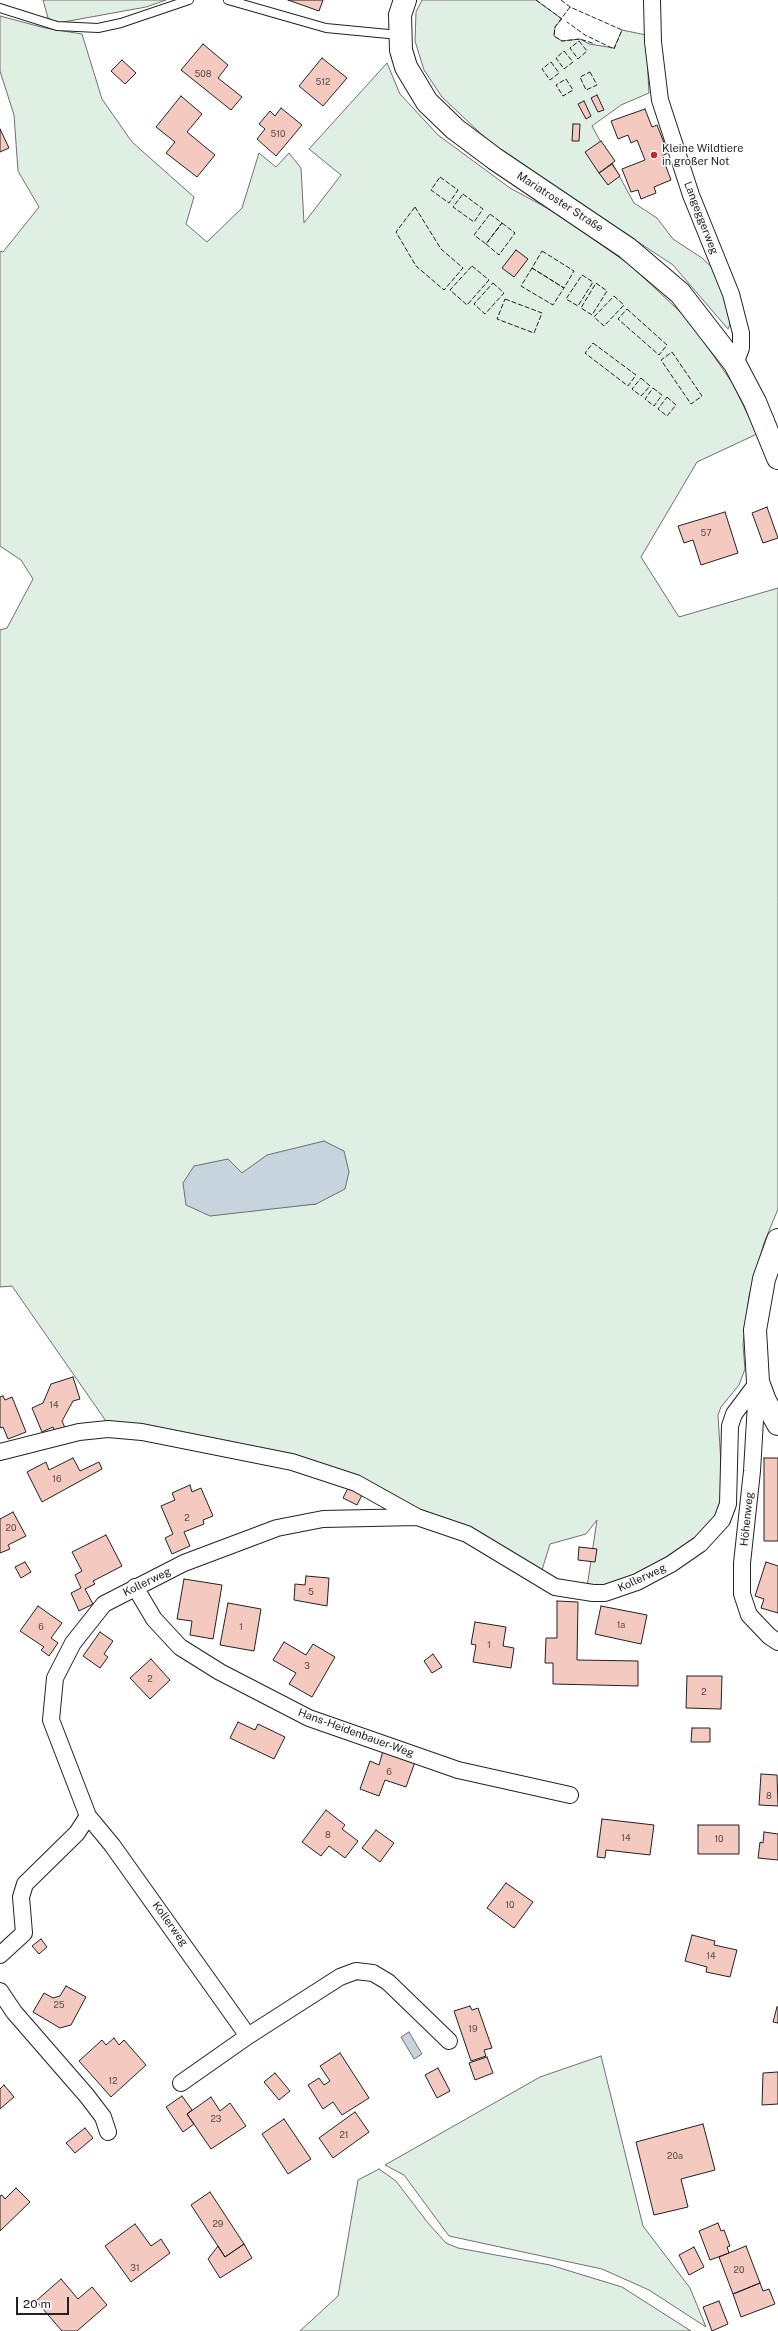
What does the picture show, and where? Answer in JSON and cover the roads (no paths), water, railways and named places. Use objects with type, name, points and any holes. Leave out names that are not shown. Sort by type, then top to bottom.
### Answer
[{"type":"main road","name":"Mariatroster Straße","points":[[404,0],[400,15],[399,35],[406,67],[427,102],[455,129],[495,159],[595,224],[655,270],[698,313],[735,364],[772,438],[778,458]]},
{"type":"main road","points":[[778,1240],[764,1279],[755,1330],[758,1382],[765,1401],[778,1424]]},
{"type":"street","name":"Langeggerweg","points":[[652,0],[653,42],[660,100],[691,195],[731,294],[742,348],[735,364]]},
{"type":"street","name":"Kollerweg","points":[[0,1452],[93,1430],[142,1432],[317,1469],[356,1483],[416,1517],[467,1534],[555,1586],[592,1593],[606,1593],[625,1587],[688,1553],[710,1535],[722,1520],[727,1509],[730,1426],[734,1414],[758,1382]]},
{"type":"street","name":"Höhenweg","points":[[758,1382],[752,1471],[742,1563],[742,1594],[749,1614],[769,1636],[778,1642]]},
{"type":"street","name":"Kollerweg","points":[[248,2036],[112,1845],[88,1816],[51,1720],[55,1678],[73,1643],[104,1604],[136,1587],[212,1552],[277,1528],[323,1519],[416,1517]]},
{"type":"street","name":"Hans-Heidenbauer-Weg","points":[[136,1587],[154,1619],[180,1647],[233,1679],[309,1718],[465,1772],[570,1795]]},
{"type":"street","points":[[0,1955],[24,1933],[21,1897],[25,1884],[77,1833],[88,1816]]},
{"type":"street","points":[[181,2083],[248,2036],[348,1973],[364,1972],[380,1976],[448,2041]]},
{"type":"street","points":[[0,1991],[14,2012],[87,2096],[102,2117],[108,2132]]},
{"type":"lane","points":[[0,8],[57,26],[98,28],[121,23],[189,0]]},
{"type":"lane","points":[[228,0],[326,28],[399,35]]},
{"type":"place","name":"Kleine Wildtiere in großer Not","points":[[654,155]]}]
